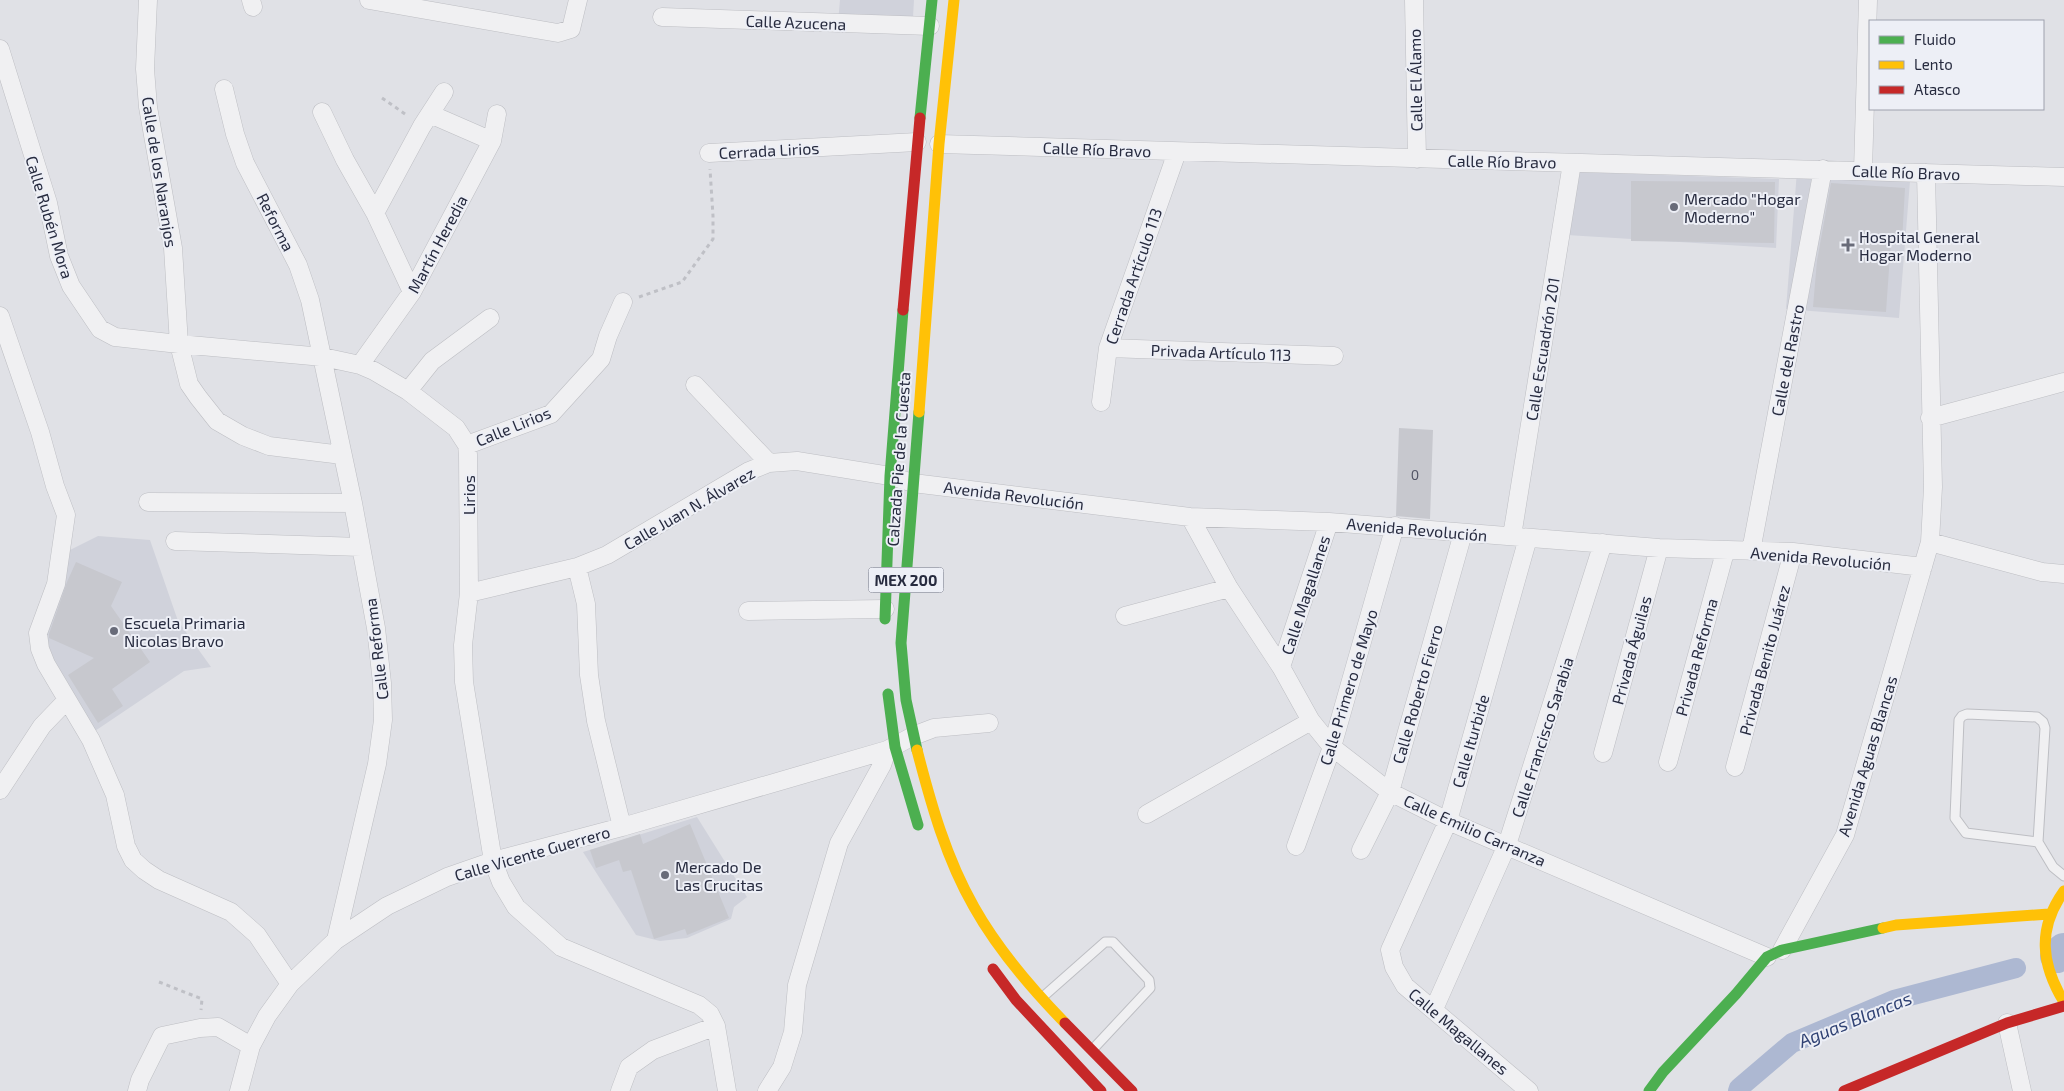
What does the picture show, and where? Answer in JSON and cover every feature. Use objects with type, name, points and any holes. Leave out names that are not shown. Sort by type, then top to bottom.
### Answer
[{"type":"main road","name":"Calzada Pie de la Cuesta","points":[[885,618],[890,476],[932,0]]},
{"type":"main road","name":"Calzada Pie de la Cuesta","points":[[954,0],[939,144],[901,643],[906,700],[913,736],[936,823],[951,864],[971,902],[998,944],[1042,998],[1132,1091]]},
{"type":"main road","points":[[887,682],[891,748],[923,840]]},
{"type":"main road","points":[[1844,1091],[2007,1023],[2064,1004],[2055,990],[2044,949],[2045,930],[2049,914],[2064,891]]},
{"type":"main road","points":[[1774,953],[1896,925],[2049,914]]},
{"type":"main road","name":"Avenida Aguas Blancas","points":[[1649,1091],[1663,1072],[1774,953]]},
{"type":"main road","points":[[984,957],[1016,1000],[1101,1091]]},
{"type":"main road","points":[[1050,1036],[1064,1021]]},
{"type":"street","name":"Calle de los Naranjos","points":[[148,0],[145,69],[148,107],[173,248],[178,344],[189,384],[217,421],[243,436],[269,446],[342,455]]},
{"type":"street","points":[[370,0],[558,33],[571,29],[578,0]]},
{"type":"street","name":"Calle El Álamo","points":[[1414,0],[1417,160]]},
{"type":"street","points":[[1863,170],[1868,0]]},
{"type":"street","name":"Calle Azucena","points":[[662,18],[930,26]]},
{"type":"street","name":"Calle Rubén Mora","points":[[0,49],[48,203],[59,256],[71,286],[100,329],[114,337],[178,344]]},
{"type":"street","name":"Reforma","points":[[224,89],[235,134],[245,163],[298,265],[310,300],[323,357]]},
{"type":"street","points":[[374,213],[426,120],[444,92]]},
{"type":"street","points":[[322,112],[412,292]]},
{"type":"street","name":"Martín Heredia","points":[[360,365],[412,292],[492,141],[497,114]]},
{"type":"street","points":[[426,120],[492,141]]},
{"type":"street","name":"Cerrada Lirios","points":[[709,153],[918,142]]},
{"type":"street","name":"Calle Río Bravo","points":[[939,144],[1417,160],[1863,170],[2064,177]]},
{"type":"street","name":"Cerrada Artículo 113","points":[[1100,402],[1108,348],[1177,152]]},
{"type":"street","name":"Calle Escuadrón 201","points":[[1520,537],[1572,163]]},
{"type":"street","name":"Calle del Rastro","points":[[1751,551],[1823,169]]},
{"type":"street","name":"Avenida Aguas Blancas","points":[[1774,953],[1845,835],[1930,542],[1933,487],[1926,173]]},
{"type":"street","name":"Calle Lirios","points":[[467,445],[552,414],[601,359],[608,336],[623,302]]},
{"type":"street","points":[[0,316],[66,515],[56,584],[38,633],[40,649],[46,664],[92,740],[115,795],[126,846],[133,860],[159,880],[231,912],[257,935],[290,984]]},
{"type":"street","points":[[408,391],[432,361],[490,318]]},
{"type":"street","points":[[178,344],[323,357],[360,365],[408,391],[456,428],[467,445]]},
{"type":"street","name":"Privada Artículo 113","points":[[1108,348],[1334,356]]},
{"type":"street","name":"Calle Reforma","points":[[323,357],[376,628],[382,683],[383,720],[377,764],[336,940]]},
{"type":"street","points":[[1930,418],[2064,382]]},
{"type":"street","points":[[695,385],[769,463]]},
{"type":"street","name":"Lirios","points":[[467,445],[469,593],[463,645],[464,682],[493,861],[501,882],[516,907],[561,947],[699,1005],[710,1014],[716,1026]]},
{"type":"street","name":"Calle Juan N. Álvarez","points":[[469,593],[577,566],[608,555],[749,471],[769,463],[797,461],[890,476],[913,483]]},
{"type":"street","name":"Avenida Revolución","points":[[913,483],[1190,517],[1395,526],[1463,534],[1725,552],[1793,552],[1923,567]]},
{"type":"street","points":[[148,502],[353,503]]},
{"type":"street","name":"Calle Emilio Carranza","points":[[1190,517],[1229,588],[1281,667],[1311,720],[1332,747],[1390,792],[1448,821],[1774,953]]},
{"type":"street","name":"Calle Magallanes","points":[[1281,667],[1329,522]]},
{"type":"street","name":"Calle Primero de Mayo","points":[[1296,846],[1332,747],[1395,526]]},
{"type":"street","name":"Calle Roberto Fierro","points":[[1360,850],[1390,792],[1463,534]]},
{"type":"street","name":"Calle Iturbide","points":[[1394,967],[1390,950],[1448,821],[1520,537]]},
{"type":"street","points":[[175,541],[361,547]]},
{"type":"street","points":[[1930,542],[2042,572],[2064,574]]},
{"type":"street","name":"Calle Francisco Sarabia","points":[[1434,1009],[1507,845],[1603,543]]},
{"type":"street","name":"Privada Águilas","points":[[1603,753],[1658,548]]},
{"type":"street","name":"Privada Reforma","points":[[1668,762],[1725,552]]},
{"type":"street","name":"Privada Benito Juárez","points":[[1735,767],[1793,552]]},
{"type":"street","points":[[577,566],[586,604],[589,675],[596,721],[622,827]]},
{"type":"street","points":[[1125,616],[1229,588]]},
{"type":"street","points":[[748,611],[885,618]]},
{"type":"street","points":[[0,790],[42,726],[67,700]]},
{"type":"street","points":[[1147,814],[1311,720]]},
{"type":"street","name":"Calle Vicente Guerrero","points":[[239,1091],[251,1046],[267,1016],[290,984],[336,940],[387,906],[447,877],[493,861],[622,827],[891,748],[913,736],[934,728],[989,723]]},
{"type":"street","points":[[767,1091],[782,1067],[792,1032],[797,985],[839,843],[891,748]]},
{"type":"street","name":"Calle Magallanes","points":[[1394,967],[1405,986],[1529,1091]]},
{"type":"street","points":[[2007,1023],[2022,1091]]},
{"type":"street","points":[[620,1091],[629,1067],[653,1050],[716,1026],[727,1091]]},
{"type":"street","points":[[137,1091],[140,1080],[162,1036],[200,1028],[218,1027],[251,1046]]},
{"type":"lane","points":[[2038,842],[1966,833],[1959,826],[1955,818],[1959,720],[1962,716],[1967,714],[2037,718],[2043,722],[2045,728],[2038,842],[2053,867],[2064,876]]},
{"type":"lane","points":[[1042,998],[1104,942],[1113,942],[1149,980],[1150,988],[1092,1050]]},
{"type":"path","points":[[382,98],[426,120]]},
{"type":"path","name":"Cerrada Lirios","points":[[623,302],[682,282],[712,239],[713,216],[709,153]]},
{"type":"path","points":[[159,982],[202,999],[200,1028]]},
{"type":"shaded area","points":[[840,0],[914,0],[912,34],[838,23]]},
{"type":"shaded area","name":"Hospital General Hogar Moderno","points":[[1797,171],[1910,181],[1899,318],[1786,309]]},
{"type":"shaded area","name":"Mercado \"Hogar Moderno\"","points":[[1575,172],[1779,179],[1776,248],[1567,235]]},
{"type":"shaded area","name":"Escuela Primaria Nicolas Bravo","points":[[98,536],[150,540],[178,621],[211,667],[184,671],[92,733],[41,647],[66,552]]},
{"type":"shaded area","name":"Mercado De Las Crucitas","points":[[697,817],[747,897],[734,907],[731,919],[687,938],[660,941],[636,935],[583,852]]},
{"type":"building","name":"Mercado \"Hogar Moderno\"","points":[[1631,181],[1775,182],[1774,243],[1631,241]]},
{"type":"building","points":[[1831,183],[1905,188],[1902,242],[1891,241],[1886,312],[1813,307],[1817,261]]},
{"type":"building","points":[[1399,428],[1433,430],[1430,519],[1396,516]]},
{"type":"building","points":[[76,562],[122,582],[111,606],[150,662],[112,689],[123,706],[98,723],[68,675],[94,658],[49,638],[67,582]]},
{"type":"building","name":"Mercado De Las Crucitas","points":[[690,824],[729,918],[687,935],[685,929],[654,939],[631,870],[623,872],[619,860],[596,868],[590,850],[640,834],[643,844]]},
{"type":"waterway","name":"Aguas Blancas","points":[[2057,956],[2064,950]]},
{"type":"waterway","name":"Aguas Blancas","points":[[1738,1091],[1739,1088],[1792,1043],[1894,1000],[2016,968]]},
{"type":"traffic: fast","points":[[920,118],[932,0]]},
{"type":"traffic: fast","points":[[885,619],[890,476],[903,310]]},
{"type":"traffic: fast","points":[[917,750],[906,700],[901,643],[919,412]]},
{"type":"traffic: fast","points":[[888,694],[895,747],[918,825]]},
{"type":"traffic: fast","points":[[1649,1091],[1663,1072],[1736,994],[1767,957],[1782,950],[1883,928]]},
{"type":"traffic: slow","points":[[919,412],[939,144],[954,0]]},
{"type":"traffic: slow","points":[[917,750],[947,850],[974,907],[983,923],[1016,968],[1065,1023]]},
{"type":"traffic: slow","points":[[2064,891],[2049,919],[2045,947],[2050,974],[2064,1002]]},
{"type":"traffic: slow","points":[[1883,928],[1896,925],[2049,914]]},
{"type":"traffic: jam","points":[[903,310],[920,118]]},
{"type":"traffic: jam","points":[[993,969],[1016,1000],[1101,1091]]},
{"type":"traffic: jam","points":[[1844,1091],[2007,1023],[2064,1006]]},
{"type":"traffic: jam","points":[[1065,1023],[1132,1091]]},
{"type":"place","name":"Mercado \"Hogar Moderno\"","points":[[1674,207]]},
{"type":"place","name":"Hospital General Hogar Moderno","points":[[1848,245]]},
{"type":"place","name":"Escuela Primaria Nicolas Bravo","points":[[114,631]]},
{"type":"place","name":"Mercado De Las Crucitas","points":[[665,875]]}]
